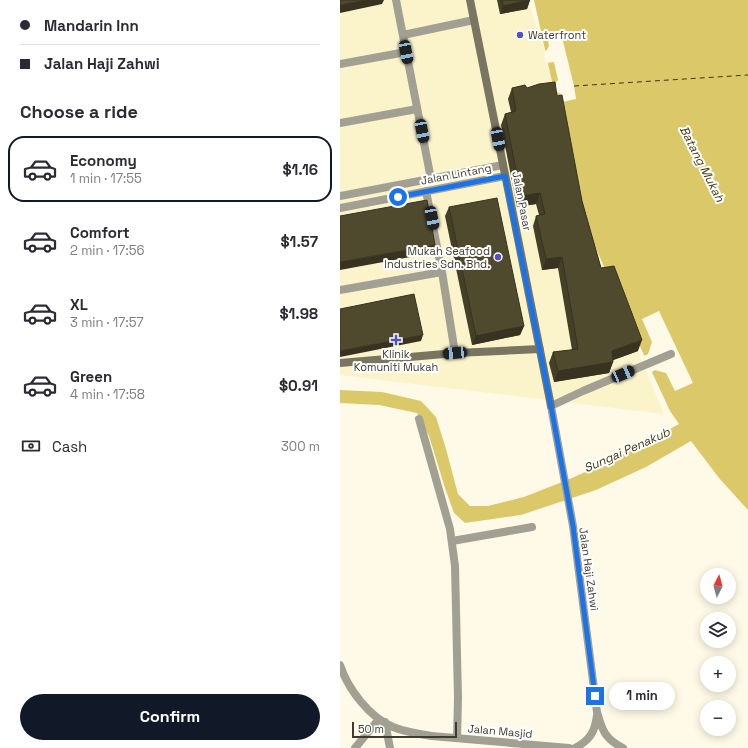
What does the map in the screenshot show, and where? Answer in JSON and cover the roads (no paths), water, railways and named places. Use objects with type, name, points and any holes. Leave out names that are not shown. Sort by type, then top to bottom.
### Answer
[{"type":"street","points":[[396,0],[431,179]]},
{"type":"street","name":"Jalan Pasar","points":[[470,0],[551,406]]},
{"type":"street","points":[[403,35],[474,20]]},
{"type":"street","points":[[340,64],[406,52]]},
{"type":"street","points":[[340,123],[417,109]]},
{"type":"street","name":"Jalan Lintang","points":[[340,196],[503,165]]},
{"type":"street","name":"Jalan Lintang","points":[[340,208],[505,176]]},
{"type":"street","points":[[426,191],[442,272],[455,353]]},
{"type":"street","points":[[340,290],[442,272]]},
{"type":"street","points":[[340,363],[455,353],[540,349]]},
{"type":"street","points":[[551,406],[671,354]]},
{"type":"street","name":"Jalan Haji Zahwi","points":[[551,406],[573,526],[597,712],[606,735],[622,748]]},
{"type":"street","points":[[419,419],[450,529],[455,566],[457,738]]},
{"type":"street","points":[[452,541],[532,527]]},
{"type":"street","name":"Jalan Masjid","points":[[340,665],[348,683],[367,709],[392,727],[432,736],[569,748]]},
{"type":"street","name":"Jalan Haji Zahwi","points":[[575,748],[588,739],[592,733],[597,712]]},
{"type":"street","points":[[356,748],[382,721],[390,748]]},
{"type":"water","name":"Batang Mukah","points":[[534,0],[748,0],[748,510],[719,478],[691,441],[646,467],[596,490],[521,515],[465,523],[454,513],[429,436],[417,413],[379,405],[340,403],[340,390],[382,392],[421,401],[436,417],[458,494],[470,506],[488,506],[524,497],[572,478],[620,456],[679,424],[670,411],[582,217]]},
{"type":"place","name":"Waterfront","points":[[520,35]]},
{"type":"place","name":"Mukah Seafood Industries Sdn. Bhd.","points":[[498,257]]},
{"type":"place","name":"Klinik Komuniti Mukah","points":[[396,340]]},
{"type":"water label","name":"Sungai Penakub","points":[[627,450]]}]
